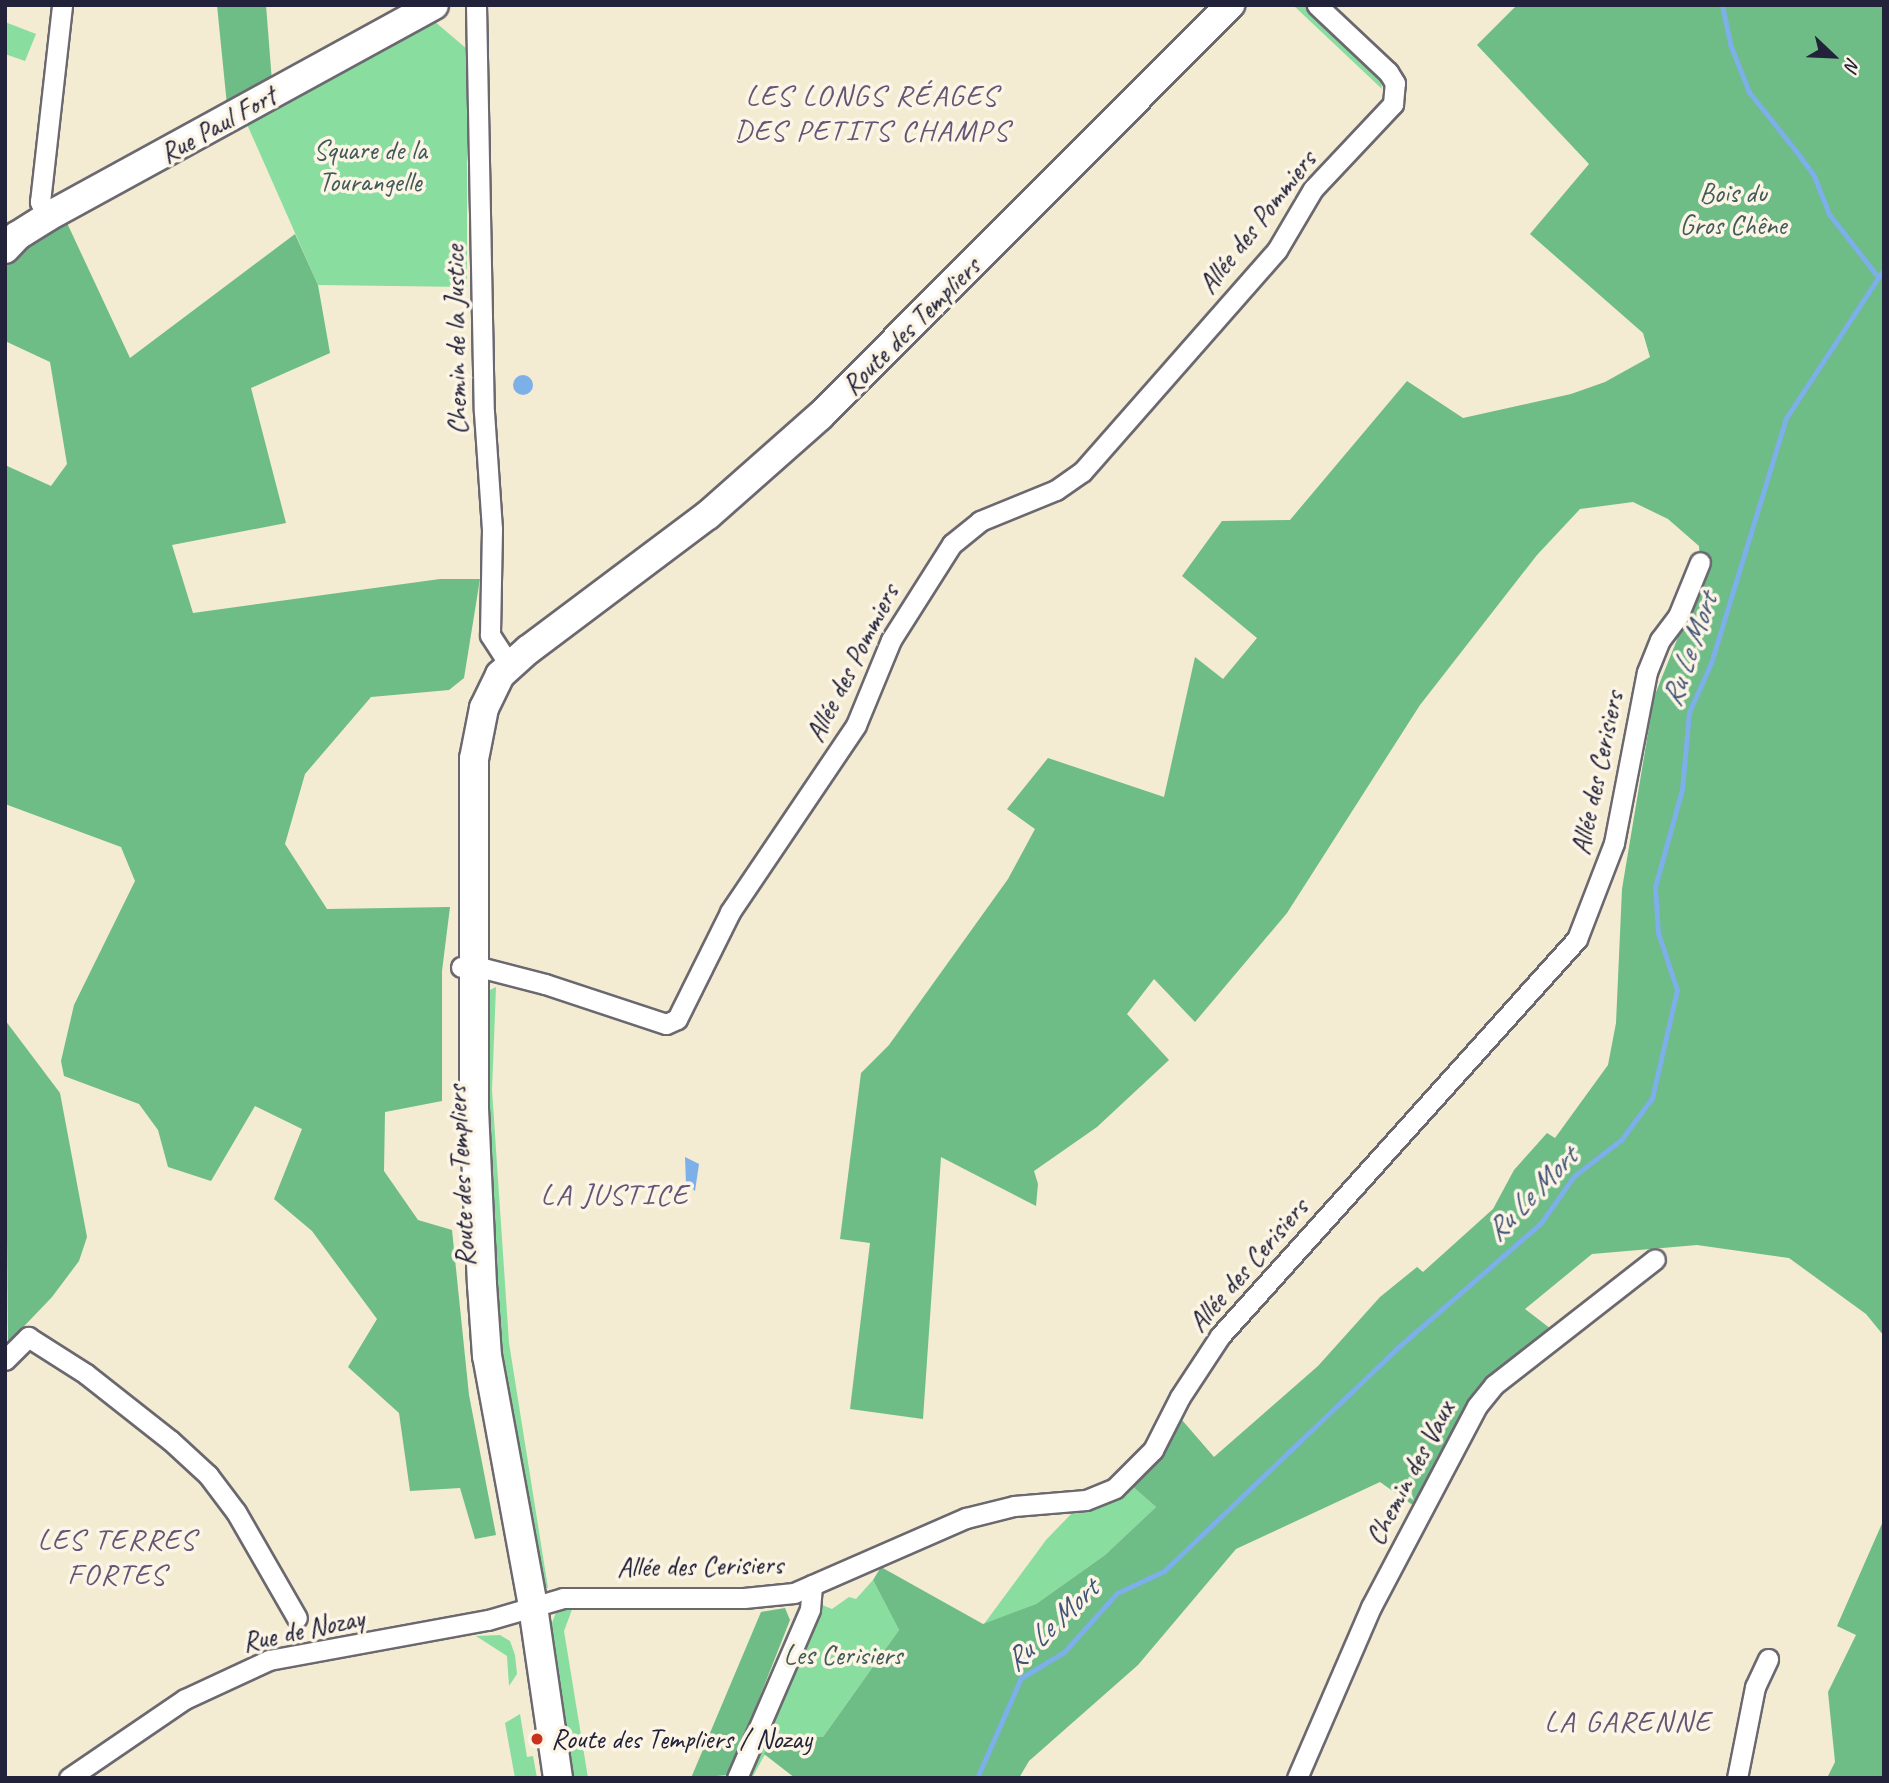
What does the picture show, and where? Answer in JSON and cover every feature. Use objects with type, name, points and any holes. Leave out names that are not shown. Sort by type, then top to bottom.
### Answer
[{"type":"main road","name":"Rue Paul Fort","points":[[5,249],[17,236],[47,217],[434,5]]},
{"type":"main road","name":"Route des Templiers","points":[[543,1778],[525,1609],[488,1356],[469,967],[467,724],[478,687],[552,621],[567,619],[708,515],[820,416],[1230,5]]},
{"type":"main road","name":"Route des Templiers","points":[[525,1609],[558,1778]]},
{"type":"street","points":[[47,217],[40,202],[62,5]]},
{"type":"street","name":"Chemin de la Justice","points":[[476,5],[484,412],[492,529],[490,635],[505,661]]},
{"type":"street","name":"Allée des Pommiers","points":[[469,967],[545,984],[666,1024],[677,1019],[730,912],[851,734],[891,640],[953,544],[980,521],[1055,490],[1082,472],[1277,250],[1313,189],[1393,104],[1395,83],[1388,72],[1317,5]]},
{"type":"street","name":"Allée des Cerisiers","points":[[525,1609],[564,1598],[744,1598],[794,1593],[965,1518],[1014,1506],[1086,1500],[1115,1488],[1153,1450],[1180,1397],[1220,1336],[1577,939],[1588,921],[1617,831],[1647,673],[1660,640],[1678,616],[1700,562]]},
{"type":"street","name":"Chemin des Vaux","points":[[1297,1778],[1371,1607],[1477,1406],[1494,1385],[1655,1259]]},
{"type":"street","points":[[5,1360],[28,1337],[86,1374],[208,1475],[252,1538],[297,1618]]},
{"type":"street","points":[[737,1778],[810,1609],[812,1585]]},
{"type":"street","name":"Rue de Nozay","points":[[69,1778],[185,1699],[231,1675],[269,1660],[433,1631],[525,1609]]},
{"type":"street","points":[[1737,1778],[1751,1700],[1768,1659]]},
{"type":"green space","points":[[217,5],[266,5],[272,82],[227,105]]},
{"type":"green space","points":[[1293,5],[1306,5],[1380,73],[1382,89]]},
{"type":"green space","name":"Bois du Gros Chêne","points":[[1517,5],[1884,5],[1884,1336],[1866,1314],[1789,1258],[1697,1245],[1592,1254],[1525,1309],[1551,1329],[1474,1395],[1414,1506],[1380,1482],[1236,1549],[1138,1665],[1029,1761],[1019,1778],[795,1778],[764,1754],[775,1736],[823,1737],[899,1630],[873,1580],[881,1567],[983,1624],[1036,1604],[1105,1555],[1156,1507],[1131,1485],[1158,1460],[1182,1420],[1214,1457],[1318,1366],[1380,1297],[1417,1267],[1423,1272],[1493,1209],[1514,1170],[1547,1133],[1555,1138],[1608,1065],[1616,1023],[1622,889],[1654,697],[1691,605],[1700,562],[1699,546],[1668,519],[1633,502],[1580,509],[1537,555],[1420,705],[1287,913],[1195,1022],[1154,979],[1127,1014],[1169,1060],[1097,1127],[1034,1171],[1038,1184],[1036,1206],[941,1157],[923,1419],[850,1409],[870,1243],[840,1239],[861,1073],[889,1045],[1008,879],[1035,829],[1007,809],[1048,758],[1164,797],[1195,657],[1223,679],[1257,638],[1182,576],[1222,521],[1290,520],[1407,381],[1463,418],[1571,394],[1605,382],[1650,357],[1643,333],[1530,234],[1589,164],[1477,45]]},
{"type":"green space","name":"Square de la Tourangelle","points":[[434,21],[467,49],[467,287],[318,285],[246,122]]},
{"type":"green space","points":[[5,22],[36,34],[25,61],[5,54]]},
{"type":"green space","points":[[67,223],[130,358],[295,234],[318,285],[330,353],[251,388],[286,523],[172,545],[193,613],[440,579],[480,579],[464,678],[449,690],[371,697],[305,774],[285,844],[327,909],[450,907],[442,971],[442,1101],[385,1112],[384,1171],[418,1220],[452,1230],[469,1395],[496,1535],[475,1539],[460,1488],[410,1491],[399,1413],[348,1367],[377,1319],[312,1231],[274,1199],[302,1129],[255,1106],[211,1181],[168,1167],[158,1130],[139,1104],[64,1076],[61,1061],[74,1005],[135,881],[121,847],[5,804],[5,465],[51,486],[67,464],[50,362],[5,341],[5,260],[47,226]]},
{"type":"green space","points":[[496,987],[492,1090],[509,1343],[548,1588],[543,1588],[499,1358],[490,1244],[486,992]]},
{"type":"green space","points":[[5,1020],[60,1093],[87,1237],[79,1261],[52,1297],[8,1343]]},
{"type":"green space","points":[[1131,1485],[1156,1507],[1105,1555],[1036,1604],[984,1624],[1046,1540],[1074,1511],[1097,1508],[1121,1497]]},
{"type":"green space","points":[[1884,1519],[1884,1778],[1827,1778],[1835,1762],[1828,1692],[1856,1635],[1837,1626]]},
{"type":"green space","name":"Les Cerisiers","points":[[873,1580],[899,1630],[823,1737],[775,1736],[752,1778],[742,1778],[809,1624],[822,1605],[832,1609],[849,1597],[856,1599]]},
{"type":"green space","points":[[573,1607],[564,1631],[588,1778],[571,1778],[547,1637],[556,1612]]},
{"type":"green space","points":[[785,1608],[790,1620],[729,1775],[691,1778],[761,1612]]},
{"type":"green space","points":[[500,1635],[510,1641],[515,1655],[517,1674],[509,1686],[507,1656],[476,1636]]},
{"type":"green space","points":[[520,1714],[527,1757],[533,1756],[537,1778],[515,1778],[505,1723]]},
{"type":"water","points":[[519,375],[527,375],[533,385],[527,395],[519,395],[513,389],[513,381]]},
{"type":"water","points":[[685,1157],[699,1164],[695,1191],[686,1183]]},
{"type":"waterway","name":"Ru Le Mort","points":[[1722,5],[1730,44],[1749,92],[1814,176],[1829,214],[1878,277]]},
{"type":"waterway","name":"Ru Le Mort","points":[[977,1778],[1021,1678],[1064,1652],[1117,1593],[1164,1571],[1396,1349],[1540,1224],[1574,1176],[1621,1140],[1652,1098],[1677,990],[1658,933],[1655,887],[1682,789],[1689,712],[1711,663],[1786,418],[1884,269]]},
{"type":"place","name":"Route des Templiers / Nozay","points":[[537,1739]]},
{"type":"district","name":"LES LONGS RÉAGES DES PETITS CHAMPS","points":[[872,112]]},
{"type":"district","name":"LA JUSTICE","points":[[615,1194]]},
{"type":"district","name":"LES TERRES FORTES","points":[[117,1556]]},
{"type":"district","name":"LA GARENNE","points":[[1628,1721]]}]
